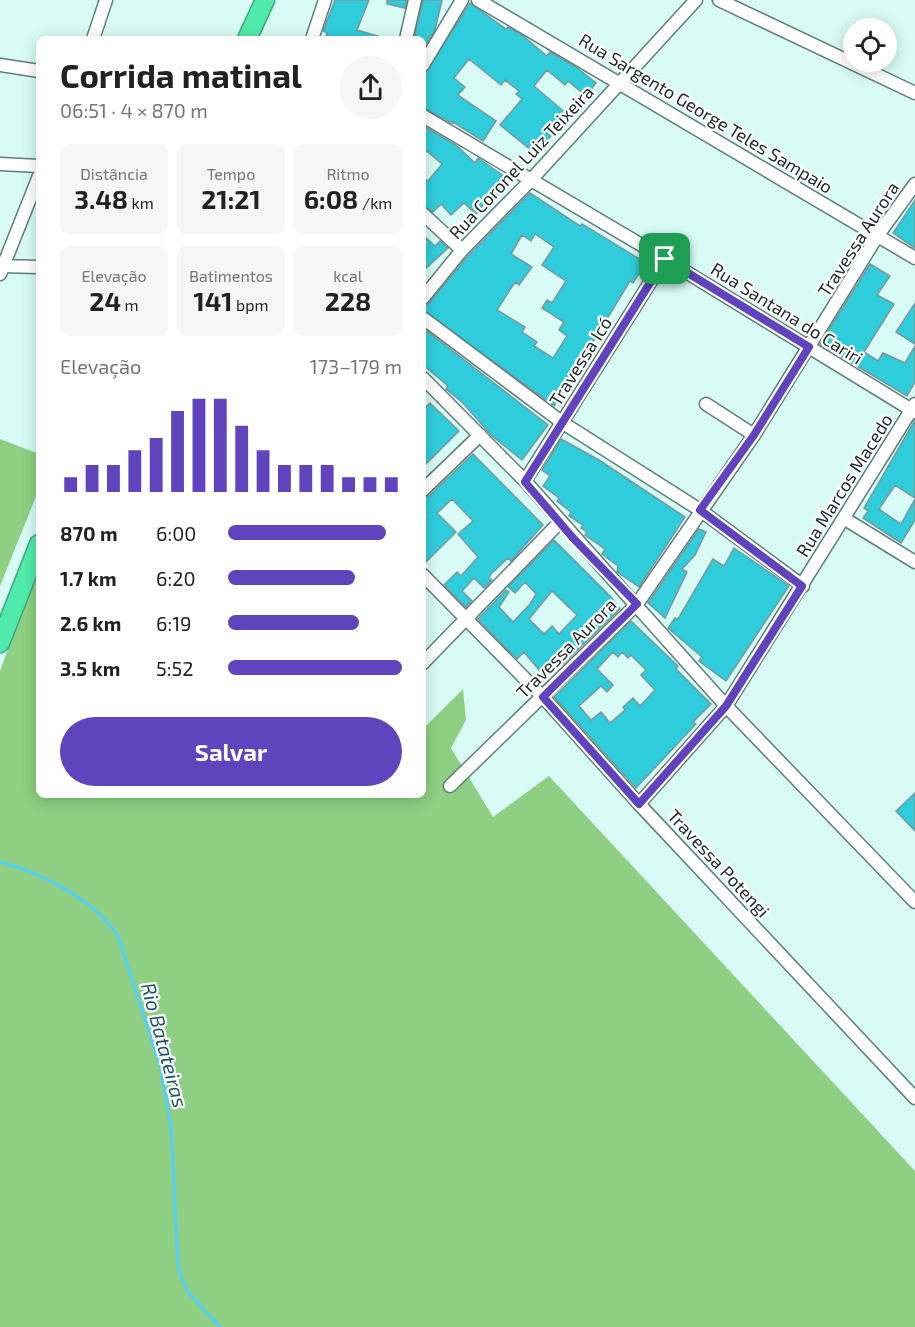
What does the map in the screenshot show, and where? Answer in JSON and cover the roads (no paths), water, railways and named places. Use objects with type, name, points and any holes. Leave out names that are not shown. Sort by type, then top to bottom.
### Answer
[{"type":"highway","points":[[248,36],[265,0]]},
{"type":"highway","points":[[0,644],[36,552]]},
{"type":"street","points":[[94,36],[106,0]]},
{"type":"street","points":[[313,36],[325,0]]},
{"type":"street","points":[[407,36],[415,0]]},
{"type":"street","points":[[426,60],[462,0]]},
{"type":"street","name":"Rua Sargento George Teles Sampaio","points":[[478,0],[915,258]]},
{"type":"street","name":"Rua Coronel Luiz Teixeira","points":[[426,294],[462,250],[530,181],[696,0]]},
{"type":"street","points":[[719,0],[915,93]]},
{"type":"street","points":[[0,65],[36,71]]},
{"type":"street","name":"Rua Santana do Cariri","points":[[426,118],[914,409]]},
{"type":"street","points":[[0,164],[36,166]]},
{"type":"street","points":[[36,183],[1,269],[36,267]]},
{"type":"street","name":"Travessa Aurora","points":[[450,786],[637,604],[754,435],[878,235],[915,184]]},
{"type":"street","points":[[426,217],[462,250]]},
{"type":"street","name":"Travessa Icó","points":[[525,482],[665,259]]},
{"type":"street","points":[[426,320],[563,423],[700,510],[802,586]]},
{"type":"street","points":[[426,381],[525,482],[637,604],[726,706],[915,902]]},
{"type":"street","points":[[706,404],[754,435]]},
{"type":"street","name":"Rua Marcos Macedo","points":[[639,804],[726,706],[914,409]]},
{"type":"street","points":[[426,487],[480,435]]},
{"type":"street","points":[[845,519],[915,562]]},
{"type":"street","points":[[426,660],[560,522]]},
{"type":"street","name":"Travessa Potengi","points":[[426,578],[468,618],[543,697],[639,804],[915,1098]]},
{"type":"waterway","name":"Rio Batateiras","points":[[0,862],[49,880],[81,899],[95,910],[118,936],[160,1066],[171,1126],[178,1268],[187,1291],[220,1327]]}]
